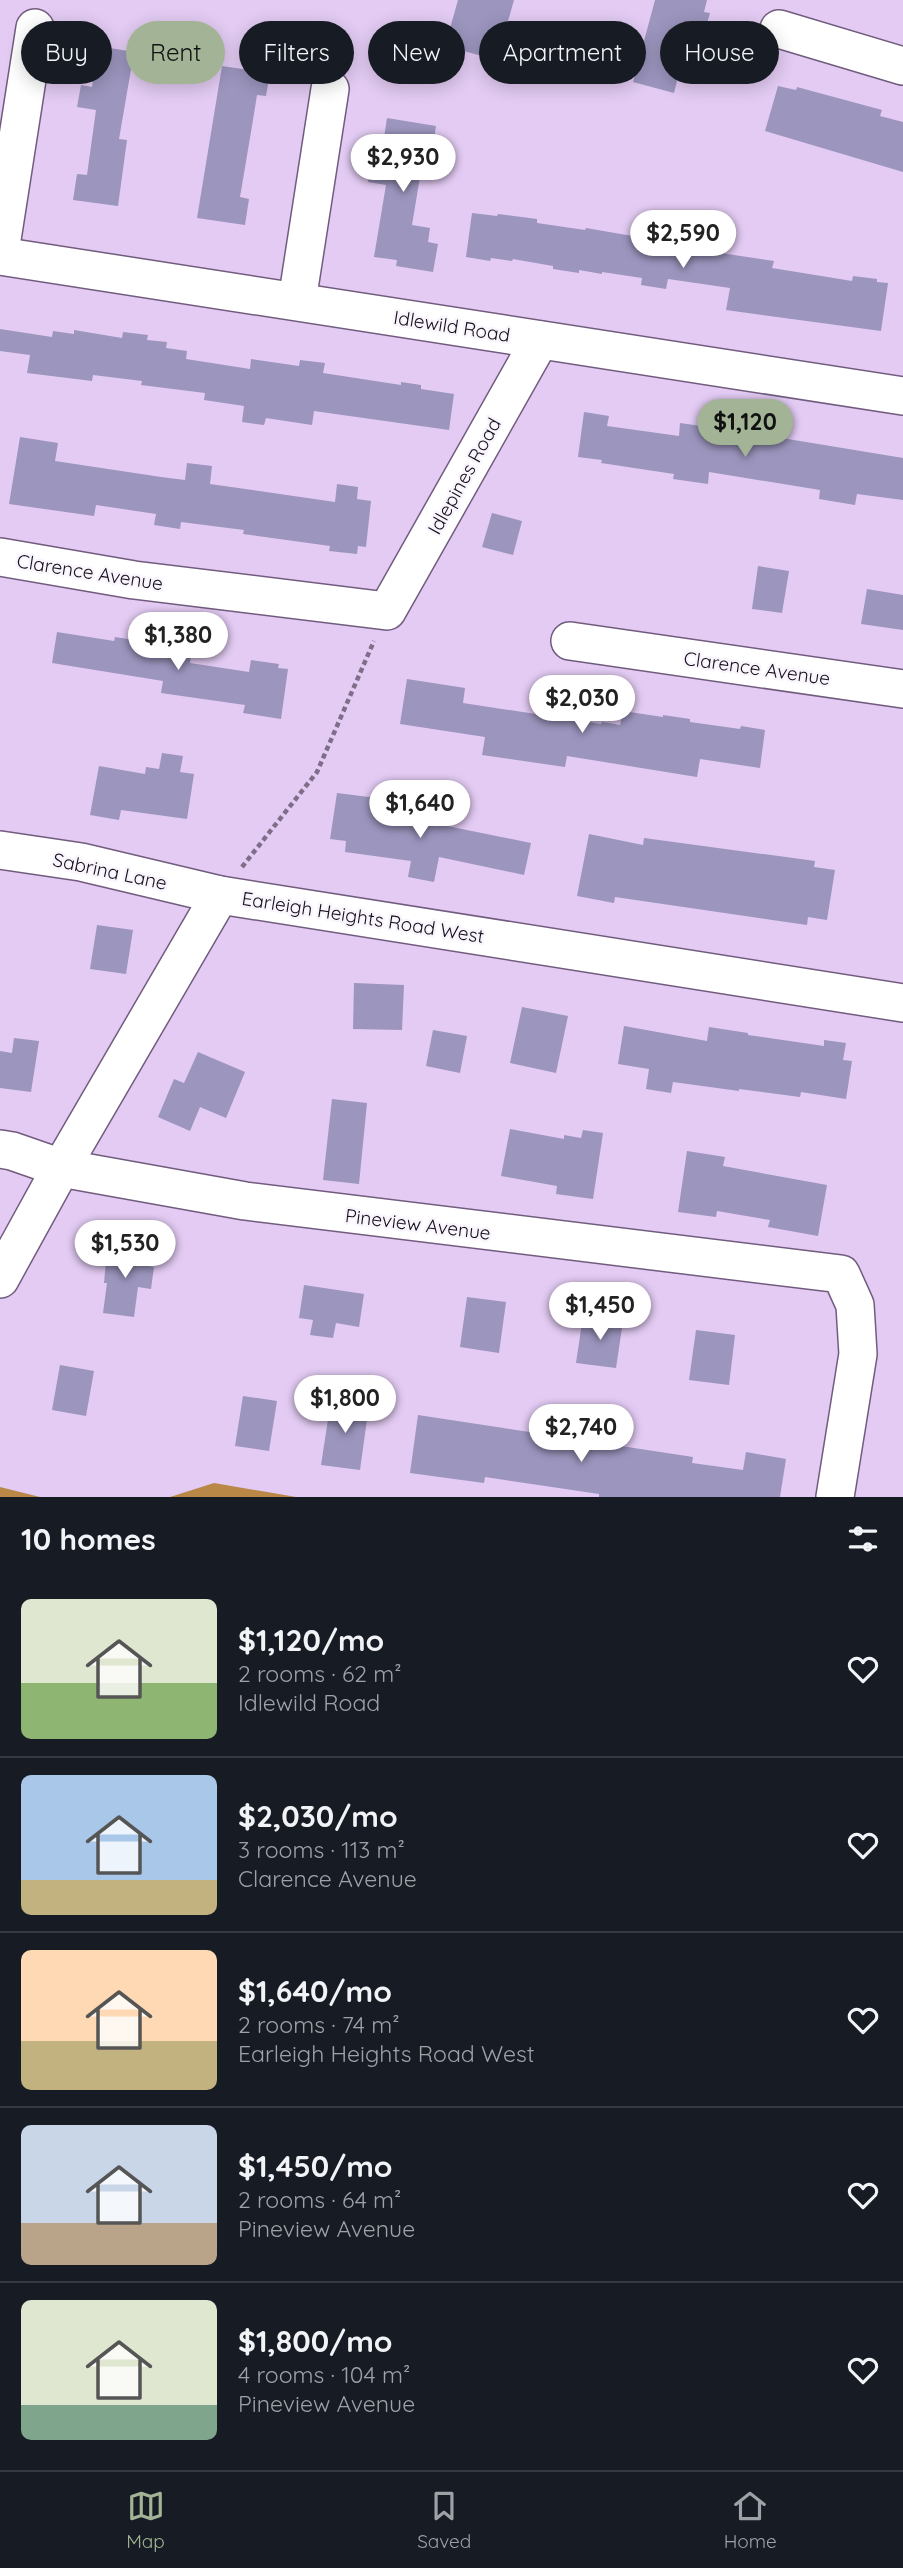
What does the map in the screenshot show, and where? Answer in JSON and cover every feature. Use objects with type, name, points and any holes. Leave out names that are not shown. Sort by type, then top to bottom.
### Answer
[{"type":"street","points":[[779,29],[903,66]]},
{"type":"street","points":[[0,254],[26,84]]},
{"type":"street","points":[[297,301],[330,89]]},
{"type":"street","name":"Idlewild Road","points":[[0,254],[903,396]]},
{"type":"street","name":"Idlepines Road","points":[[387,611],[540,340]]},
{"type":"street","name":"Clarence Avenue","points":[[0,558],[134,580],[387,611]]},
{"type":"street","name":"Clarence Avenue","points":[[570,641],[903,689]]},
{"type":"street","name":"Sabrina Lane","points":[[0,850],[81,862],[220,895]]},
{"type":"street","name":"Earleigh Heights Road West","points":[[0,1279],[61,1168],[220,895],[902,999]]},
{"type":"street","name":"Pineview Avenue","points":[[0,1149],[61,1168],[186,1192],[341,1214],[841,1274],[855,1305],[858,1354],[835,1497]]},
{"type":"path","points":[[220,895],[317,772],[387,611]]},
{"type":"shaded area","points":[[214,1483],[296,1497],[170,1497]]},
{"type":"shaded area","points":[[0,1487],[40,1497],[0,1497]]},
{"type":"building","points":[[458,0],[514,0],[508,21],[479,21],[479,55],[465,51],[465,21],[452,21]]},
{"type":"building","points":[[655,0],[707,0],[704,12],[710,13],[708,21],[660,21],[660,84],[676,84],[674,93],[640,84],[646,84],[646,34]]},
{"type":"building","points":[[112,48],[126,51],[126,84],[128,84],[119,139],[127,140],[118,206],[73,200],[77,174],[87,175],[96,110],[77,107],[81,85],[92,87],[92,84],[112,84]]},
{"type":"building","points":[[225,66],[239,68],[239,84],[268,84],[266,96],[257,95],[240,197],[249,199],[245,225],[197,218],[219,84],[225,84]]},
{"type":"building","points":[[778,86],[796,90],[797,87],[882,110],[880,116],[903,122],[903,172],[765,131]]},
{"type":"building","points":[[387,118],[436,126],[430,166],[422,165],[412,225],[430,228],[428,242],[438,244],[433,272],[396,266],[397,260],[374,257],[386,185],[368,182],[372,157],[376,158],[379,138],[384,138]]},
{"type":"building","points":[[472,213],[537,219],[537,223],[586,228],[673,243],[673,240],[714,246],[714,252],[774,261],[772,268],[852,281],[853,276],[877,279],[877,282],[888,283],[881,331],[726,310],[730,288],[668,279],[666,289],[641,285],[642,278],[579,270],[579,273],[513,259],[491,258],[490,261],[466,257]]},
{"type":"building","points":[[0,329],[52,337],[53,331],[74,334],[74,330],[122,338],[123,332],[148,335],[147,340],[167,342],[166,348],[187,351],[186,359],[250,369],[251,359],[299,366],[300,360],[325,363],[323,373],[401,385],[401,382],[421,385],[421,389],[454,394],[449,430],[314,411],[312,425],[266,418],[264,425],[242,422],[244,406],[204,400],[205,393],[141,385],[142,381],[93,375],[92,381],[27,373],[30,355],[0,351]]},
{"type":"building","points":[[584,412],[609,416],[607,426],[679,436],[680,423],[708,427],[707,431],[750,436],[751,433],[903,458],[903,500],[857,494],[855,505],[819,499],[820,490],[709,472],[708,484],[673,479],[674,474],[578,457]]},
{"type":"building","points":[[20,437],[58,443],[55,461],[161,477],[185,480],[187,463],[212,466],[210,484],[335,502],[337,484],[358,487],[357,499],[371,501],[366,547],[358,546],[357,554],[329,551],[330,546],[243,534],[244,530],[181,522],[180,529],[154,525],[156,514],[96,505],[94,516],[9,504]]},
{"type":"building","points":[[492,513],[522,521],[513,555],[482,547]]},
{"type":"building","points":[[758,566],[789,571],[782,613],[752,609]]},
{"type":"building","points":[[867,589],[903,595],[903,630],[861,624]]},
{"type":"building","points":[[57,632],[114,641],[115,637],[192,649],[190,663],[249,672],[251,660],[279,664],[278,668],[288,669],[281,719],[243,713],[245,705],[161,693],[163,681],[52,663]]},
{"type":"building","points":[[407,679],[465,688],[463,703],[601,724],[620,725],[623,711],[690,719],[690,722],[740,729],[741,726],[765,730],[760,768],[700,759],[697,777],[567,756],[565,767],[482,755],[485,737],[400,724]]},
{"type":"building","points":[[162,753],[183,756],[180,772],[194,774],[187,819],[121,810],[119,820],[90,815],[99,766],[145,774],[146,767],[159,769]]},
{"type":"building","points":[[337,793],[385,799],[383,813],[531,843],[524,875],[439,857],[434,882],[408,877],[411,861],[345,852],[346,841],[330,839]]},
{"type":"building","points":[[589,834],[643,845],[644,838],[815,861],[814,867],[835,870],[827,920],[808,917],[807,925],[615,897],[614,903],[577,896]]},
{"type":"building","points":[[97,925],[133,930],[126,974],[90,969]]},
{"type":"building","points":[[354,983],[404,985],[402,1030],[353,1029]]},
{"type":"building","points":[[522,1007],[568,1016],[556,1073],[510,1063]]},
{"type":"building","points":[[624,1026],[707,1041],[709,1027],[824,1046],[824,1040],[846,1043],[843,1060],[852,1061],[846,1099],[801,1092],[800,1097],[673,1082],[671,1093],[646,1089],[649,1069],[618,1064]]},
{"type":"building","points":[[433,1030],[467,1036],[460,1073],[426,1066]]},
{"type":"building","points":[[14,1038],[39,1041],[31,1092],[0,1088],[0,1051],[12,1053]]},
{"type":"building","points":[[198,1052],[245,1072],[226,1118],[200,1107],[190,1131],[158,1117],[174,1079],[184,1083]]},
{"type":"building","points":[[332,1099],[367,1103],[359,1184],[323,1180]]},
{"type":"building","points":[[510,1129],[564,1139],[564,1135],[581,1138],[583,1130],[603,1133],[593,1199],[556,1194],[557,1186],[501,1176]]},
{"type":"building","points":[[687,1151],[725,1157],[723,1166],[827,1185],[818,1236],[768,1227],[770,1220],[717,1211],[716,1217],[678,1212]]},
{"type":"building","points":[[112,1244],[143,1248],[141,1265],[154,1267],[151,1289],[138,1287],[134,1317],[103,1313],[107,1283],[104,1283],[106,1261],[110,1262]]},
{"type":"building","points":[[304,1285],[364,1294],[359,1327],[336,1323],[333,1338],[310,1335],[313,1320],[299,1318]]},
{"type":"building","points":[[467,1297],[506,1302],[499,1353],[460,1347]]},
{"type":"building","points":[[583,1316],[623,1321],[616,1368],[576,1363]]},
{"type":"building","points":[[696,1330],[735,1335],[729,1385],[689,1380]]},
{"type":"building","points":[[60,1365],[94,1371],[86,1416],[52,1410]]},
{"type":"building","points":[[243,1396],[277,1401],[269,1451],[235,1446]]},
{"type":"building","points":[[331,1400],[369,1405],[360,1470],[321,1465]]},
{"type":"building","points":[[418,1415],[693,1457],[692,1463],[743,1470],[746,1452],[786,1459],[780,1497],[599,1497],[599,1494],[485,1477],[484,1483],[410,1473]]}]
